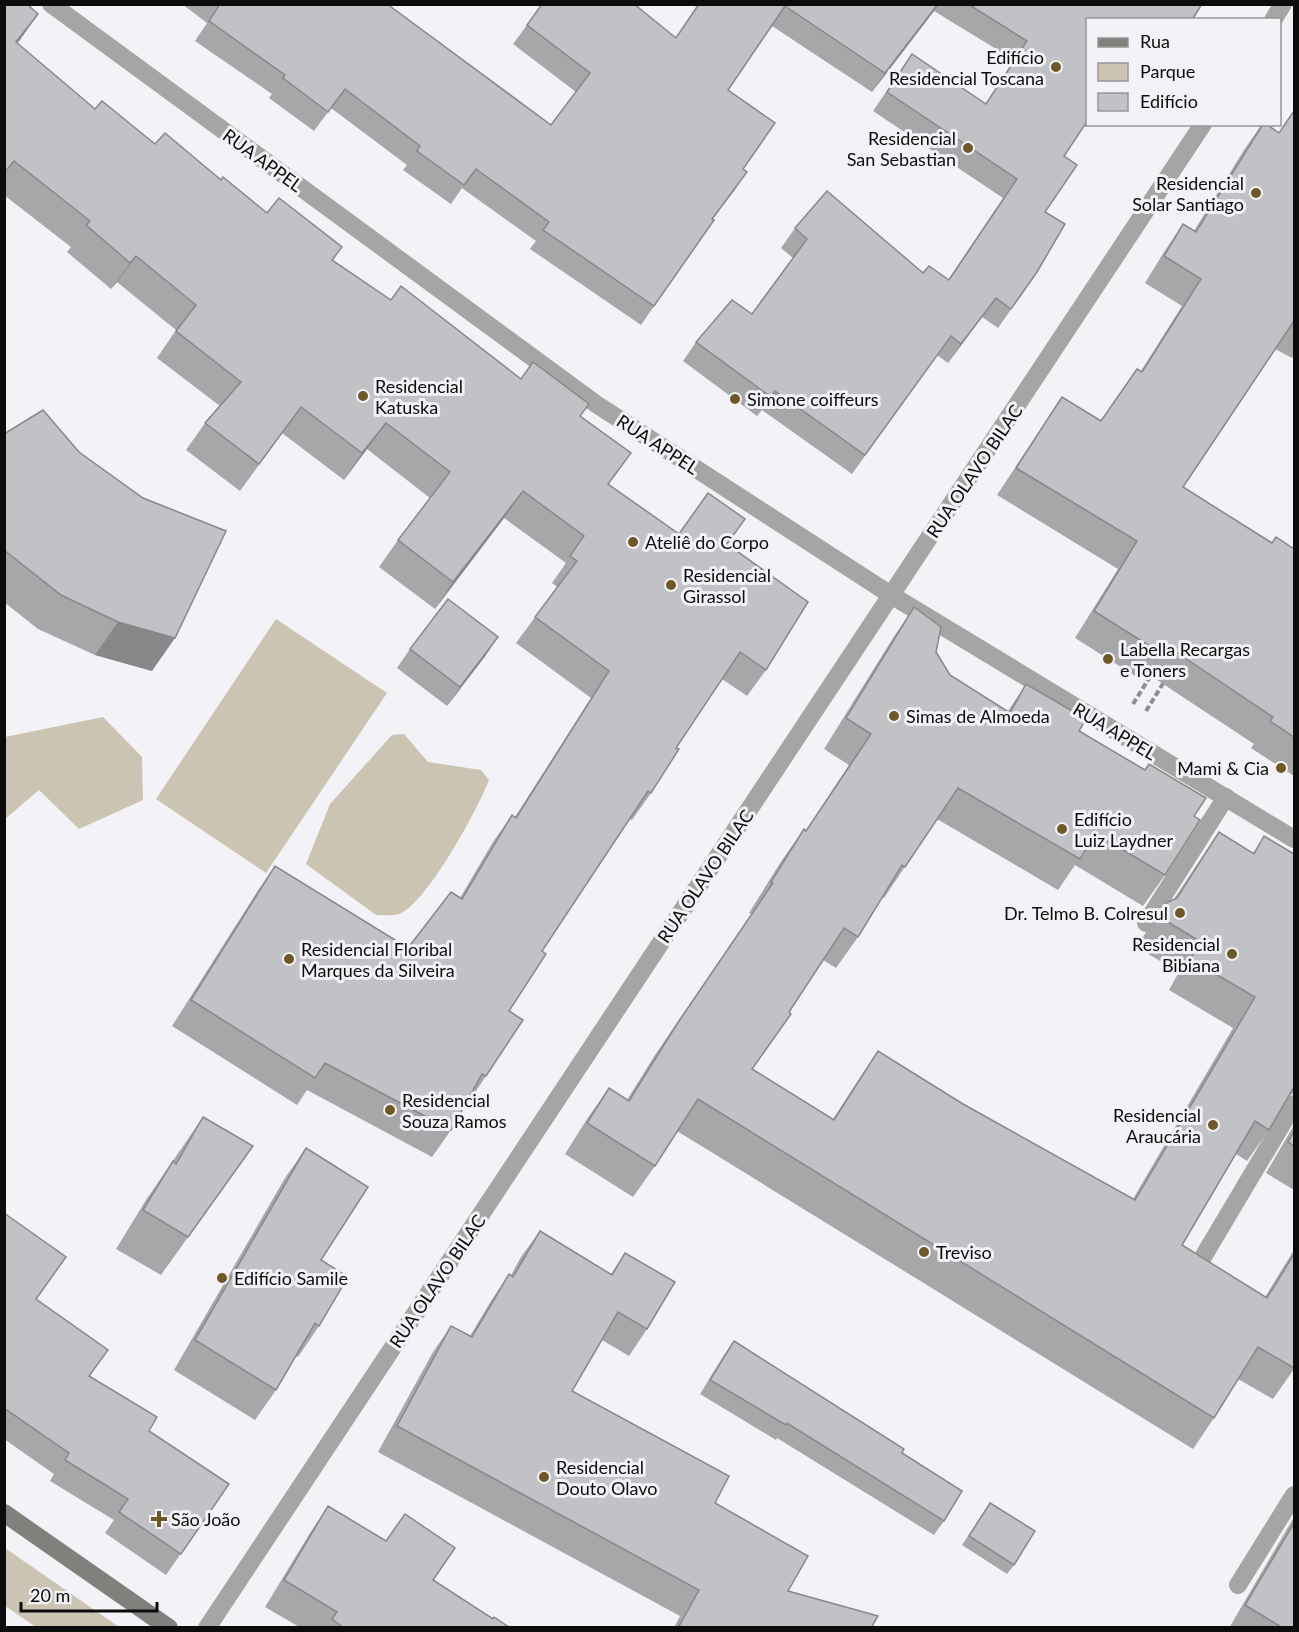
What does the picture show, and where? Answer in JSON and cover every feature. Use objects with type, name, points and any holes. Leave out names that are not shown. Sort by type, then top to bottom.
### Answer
[{"type":"main road","points":[[4,1513],[169,1628]]},
{"type":"street","name":"RUA APPEL","points":[[51,4],[596,404],[891,595],[1294,839]]},
{"type":"street","points":[[1274,18],[1283,4]]},
{"type":"street","name":"RUA OLAVO BILAC","points":[[207,1628],[1202,126]]},
{"type":"street","points":[[1146,923],[1226,797]]},
{"type":"street","points":[[1203,1257],[1294,1104]]},
{"type":"street","points":[[1238,1585],[1294,1495]]},
{"type":"path","points":[[1122,735],[1154,671]]},
{"type":"path","points":[[1122,735],[1166,679]]},
{"type":"green space","points":[[276,619],[387,693],[266,873],[156,799]]},
{"type":"green space","points":[[103,717],[142,757],[143,800],[79,829],[39,790],[5,819],[5,737]]},
{"type":"green space","points":[[404,734],[428,762],[481,770],[489,780],[463,832],[437,875],[423,893],[410,907],[399,914],[376,915],[306,864],[330,804],[392,735]]},
{"type":"green space","points":[[5,1548],[119,1627],[36,1627],[5,1606]]},
{"type":"building","points":[[4,4],[27,4],[38,14],[16,42],[95,109],[102,101],[155,144],[165,133],[221,180],[223,177],[267,213],[279,198],[342,247],[332,260],[391,300],[401,286],[521,379],[533,362],[589,404],[580,416],[631,453],[608,484],[679,534],[708,493],[745,519],[727,544],[808,602],[766,670],[740,652],[676,748],[679,749],[651,793],[648,791],[542,951],[546,954],[509,1011],[523,1020],[486,1076],[482,1074],[451,1130],[325,1063],[315,1078],[191,1000],[275,866],[408,948],[451,892],[462,899],[512,815],[516,818],[609,671],[535,617],[577,561],[570,556],[584,536],[523,491],[453,582],[398,540],[450,472],[386,423],[362,453],[301,407],[259,464],[205,423],[241,382],[176,331],[196,305],[136,256],[130,263],[86,225],[90,221],[14,161],[4,173]]},
{"type":"building","points":[[220,4],[387,4],[551,125],[590,73],[527,25],[542,4],[634,4],[676,38],[699,4],[938,4],[885,73],[785,6],[728,90],[775,123],[743,169],[747,172],[712,219],[714,220],[654,306],[543,230],[549,222],[476,169],[464,185],[417,151],[420,146],[345,89],[328,112],[283,78],[285,75],[209,21]]},
{"type":"building","points":[[968,4],[1202,4],[1193,18],[1086,18],[1086,123],[1064,156],[1077,165],[1045,212],[1065,224],[1037,272],[1011,309],[996,298],[961,344],[951,336],[865,455],[775,391],[771,397],[696,342],[732,300],[752,314],[807,239],[795,228],[827,191],[923,273],[929,266],[949,280],[1017,179],[887,92],[912,54],[986,104],[1027,41]]},
{"type":"building","points":[[1294,111],[1294,321],[1183,487],[1272,543],[1276,537],[1294,549],[1294,737],[1270,721],[1273,717],[1164,644],[1159,652],[1094,611],[1137,541],[1016,468],[1062,397],[1101,421],[1137,369],[1142,372],[1201,279],[1164,256],[1183,224],[1196,232],[1262,126],[1269,126],[1279,133]]},
{"type":"building","points":[[43,410],[79,452],[143,498],[226,531],[175,638],[118,622],[61,595],[4,550],[4,434]]},
{"type":"building","points":[[448,599],[498,637],[460,687],[410,649]]},
{"type":"building","points":[[914,607],[941,627],[936,652],[950,675],[1010,713],[1026,684],[1086,719],[1079,731],[1145,770],[1149,764],[1206,798],[1194,816],[1200,820],[1165,875],[1095,833],[1080,859],[958,788],[905,867],[902,865],[858,937],[844,928],[789,1012],[791,1014],[752,1069],[834,1120],[878,1051],[963,1104],[1135,1200],[1255,997],[1190,959],[1201,942],[1158,916],[1166,903],[1177,898],[1219,832],[1254,854],[1264,836],[1294,854],[1294,1087],[1269,1130],[1255,1121],[1182,1245],[1267,1298],[1294,1254],[1294,1368],[1258,1347],[1214,1418],[698,1099],[655,1166],[587,1123],[609,1088],[629,1101],[677,1024],[773,883],[771,882],[804,829],[806,831],[871,734],[846,718]]},
{"type":"building","points":[[203,1117],[253,1146],[188,1237],[143,1210],[173,1161],[176,1164]]},
{"type":"building","points":[[1294,1131],[1294,1146],[1288,1142]]},
{"type":"building","points":[[306,1148],[368,1187],[321,1260],[348,1277],[319,1326],[315,1323],[276,1390],[195,1340]]},
{"type":"building","points":[[4,1213],[66,1257],[36,1299],[108,1350],[89,1376],[157,1417],[149,1431],[229,1484],[181,1554],[119,1512],[128,1499],[65,1460],[69,1453],[4,1408]]},
{"type":"building","points":[[540,1231],[612,1275],[625,1253],[675,1282],[647,1329],[618,1312],[572,1391],[729,1476],[715,1503],[808,1556],[788,1591],[878,1616],[871,1628],[678,1628],[699,1590],[397,1426],[451,1326],[472,1337],[509,1274],[513,1277]]},
{"type":"building","points":[[734,1341],[904,1449],[902,1453],[962,1491],[944,1521],[787,1423],[786,1425],[710,1380]]},
{"type":"building","points":[[990,1503],[1035,1531],[1014,1565],[969,1536]]},
{"type":"building","points":[[328,1506],[386,1541],[405,1514],[455,1548],[433,1580],[510,1628],[344,1628],[332,1619],[337,1612],[284,1580]]},
{"type":"building","points":[[1294,1523],[1294,1628],[1283,1628],[1245,1605]]},
{"type":"place","name":"Edifício Residencial Toscana","points":[[1056,67]]},
{"type":"place","name":"Residencial San Sebastian","points":[[968,148]]},
{"type":"place","name":"Residencial Solar Santiago","points":[[1256,193]]},
{"type":"place","name":"Residencial Katuska","points":[[363,396]]},
{"type":"place","name":"Simone coiffeurs","points":[[735,399]]},
{"type":"place","name":"Ateliê do Corpo","points":[[633,542]]},
{"type":"place","name":"Residencial Girassol","points":[[671,585]]},
{"type":"place","name":"Labella Recargas e Toners","points":[[1108,659]]},
{"type":"place","name":"Simas de Almoeda","points":[[894,716]]},
{"type":"place","name":"Mami & Cia","points":[[1281,768]]},
{"type":"place","name":"Edifício Luiz Laydner","points":[[1062,829]]},
{"type":"place","name":"Dr. Telmo B. Colresul","points":[[1180,913]]},
{"type":"place","name":"Residencial Bibiana","points":[[1232,954]]},
{"type":"place","name":"Residencial Floribal Marques da Silveira","points":[[289,959]]},
{"type":"place","name":"Residencial Souza Ramos","points":[[390,1110]]},
{"type":"place","name":"Residencial Araucária","points":[[1213,1125]]},
{"type":"place","name":"Treviso","points":[[924,1252]]},
{"type":"place","name":"Edifício Samile","points":[[222,1278]]},
{"type":"place","name":"Residencial Douto Olavo","points":[[544,1477]]},
{"type":"place","name":"São João","points":[[159,1519]]}]
